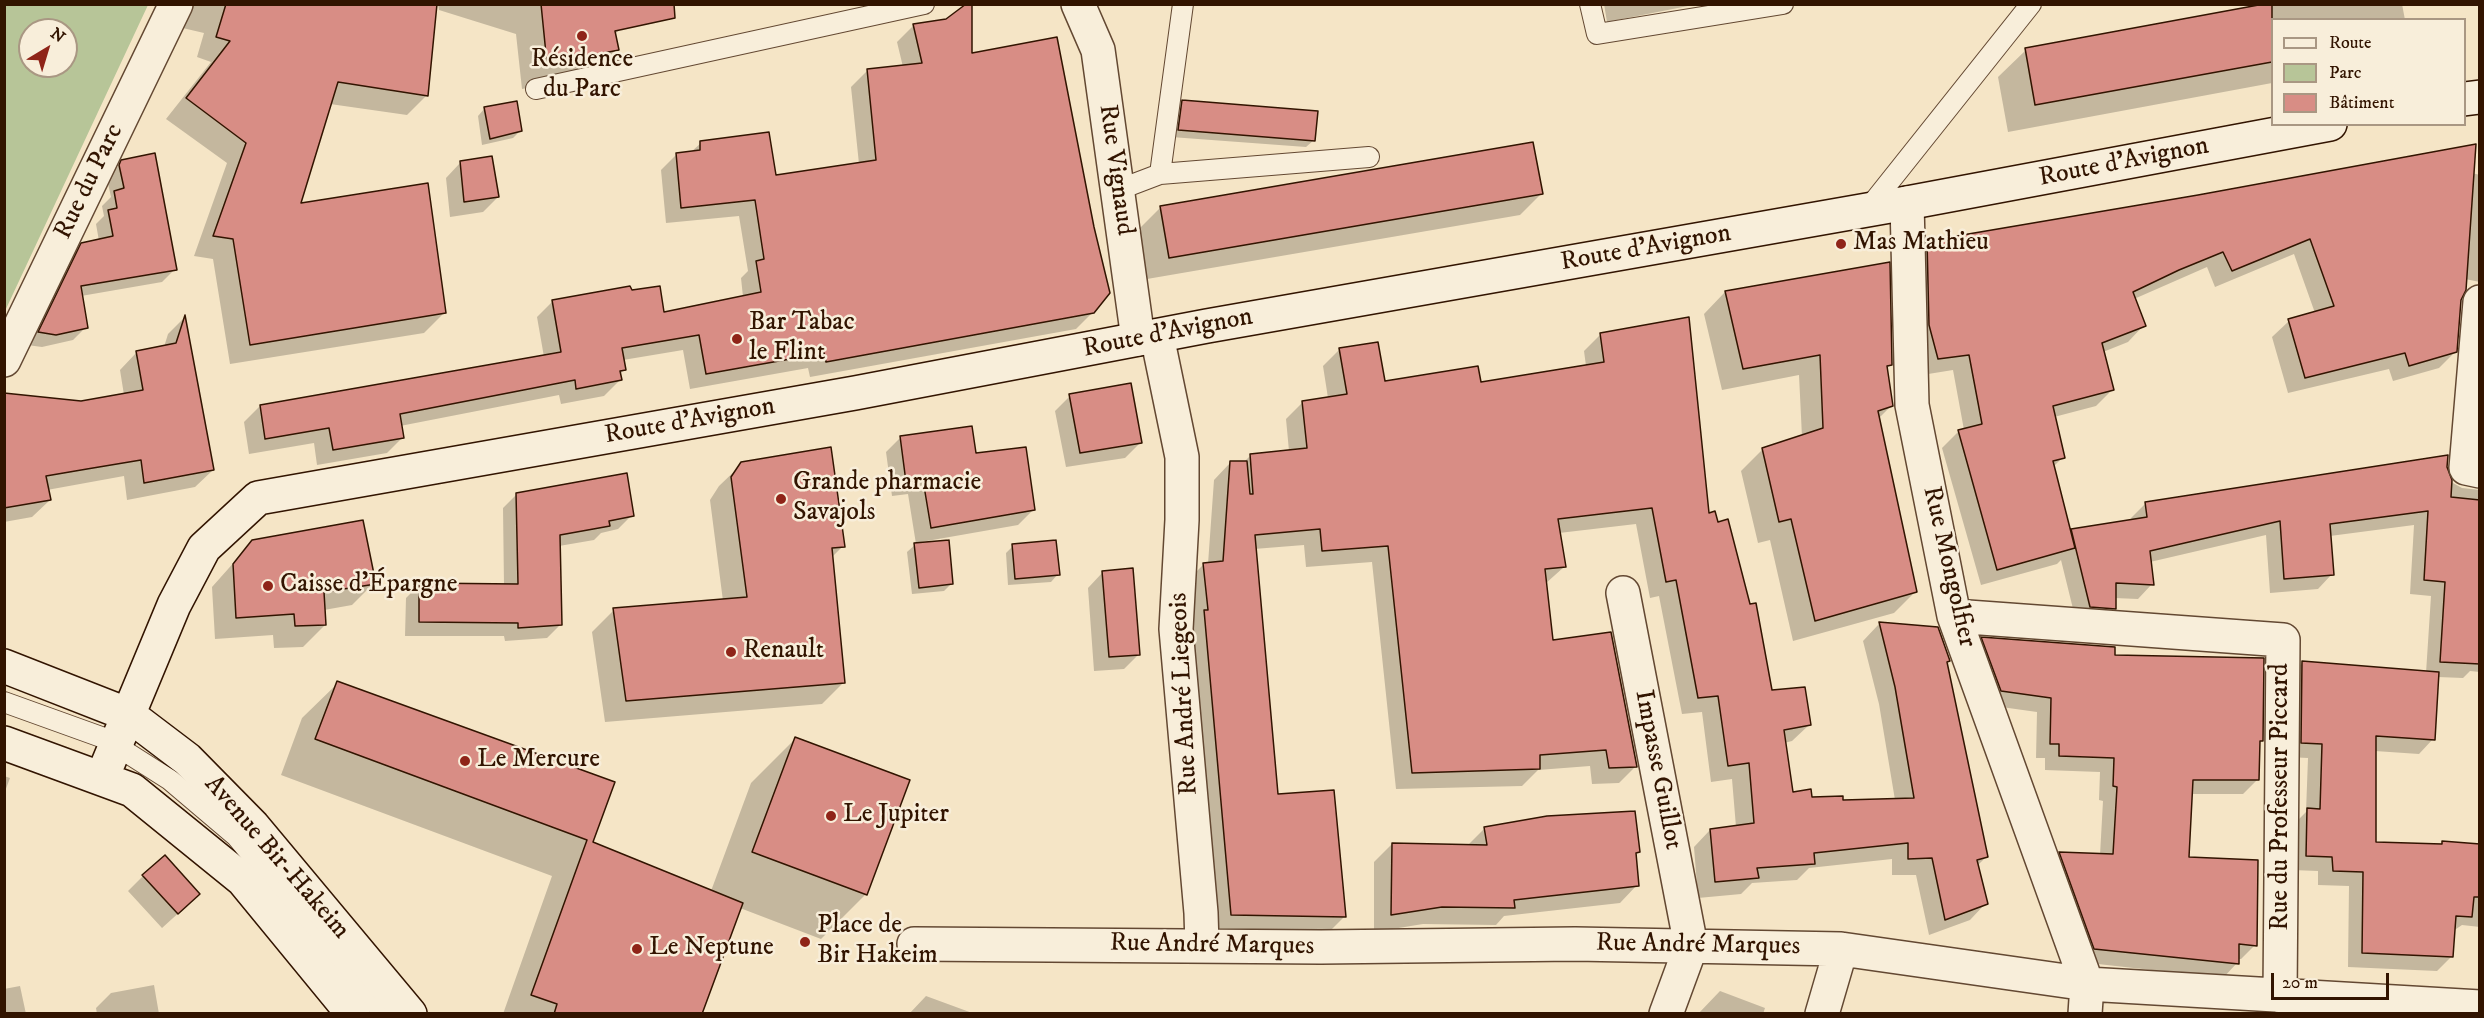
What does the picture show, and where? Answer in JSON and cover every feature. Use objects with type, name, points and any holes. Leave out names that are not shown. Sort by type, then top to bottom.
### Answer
[{"type":"street","name":"Rue du Parc","points":[[4,360],[176,4]]},
{"type":"street","name":"Rue Vignaud","points":[[1078,4],[1098,50],[1118,190],[1148,338]]},
{"type":"street","name":"Route d'Avignon","points":[[102,778],[174,605],[204,548],[258,498],[855,393],[2319,126]]},
{"type":"street","name":"Rue Mongolfier","points":[[1907,203],[1912,405],[1954,616],[2086,999]]},
{"type":"street","points":[[2480,302],[2466,468],[2480,471]]},
{"type":"street","name":"Rue André Liegeois","points":[[1148,338],[1182,457],[1182,520],[1176,629],[1202,945]]},
{"type":"street","name":"Impasse Guillot","points":[[1623,593],[1691,946]]},
{"type":"street","name":"Rue du Professeur Piccard","points":[[1954,616],[2283,639],[2280,996]]},
{"type":"street","points":[[4,666],[129,715]]},
{"type":"street","name":"Avenue Bir-Hakeim","points":[[129,715],[187,759],[253,826],[410,1014]]},
{"type":"street","points":[[4,743],[102,778]]},
{"type":"street","name":"Avenue Bir-Hakeim","points":[[102,778],[132,790],[243,880],[353,1014]]},
{"type":"street","name":"Rue André Marques","points":[[914,944],[1321,947],[1575,944],[1841,949],[2086,999],[2280,996],[2480,1007]]},
{"type":"street","points":[[1666,1014],[1691,946]]},
{"type":"street","points":[[1822,1014],[1841,949]]},
{"type":"lane","points":[[536,89],[924,4]]},
{"type":"lane","points":[[1160,174],[1183,4]]},
{"type":"lane","points":[[1590,4],[1597,34],[1783,4]]},
{"type":"lane","points":[[1867,210],[2031,4]]},
{"type":"lane","points":[[1118,190],[1160,174],[1369,157]]},
{"type":"lane","points":[[4,702],[104,738],[170,780],[236,836],[384,1014]]},
{"type":"lane","points":[[236,836],[243,880]]},
{"type":"green space","points":[[4,5],[148,5],[5,311]]},
{"type":"building","points":[[226,4],[437,4],[428,96],[338,82],[301,203],[428,183],[446,313],[250,345],[233,239],[213,236],[246,143],[186,98],[230,41],[216,37]]},
{"type":"building","name":"Résidence du Parc","points":[[541,4],[674,4],[675,18],[615,31],[619,50],[547,64]]},
{"type":"building","points":[[966,4],[972,4],[972,53],[1057,37],[1094,227],[1110,293],[1094,313],[826,362],[824,353],[706,374],[699,335],[622,348],[626,370],[620,371],[622,380],[576,389],[575,380],[400,414],[404,438],[333,450],[329,428],[265,439],[260,405],[561,352],[552,300],[630,286],[632,290],[660,286],[664,312],[761,292],[756,261],[764,259],[755,200],[681,208],[676,153],[700,150],[700,141],[769,132],[776,175],[876,160],[867,69],[922,63],[913,24],[946,19]]},
{"type":"building","points":[[2272,4],[2271,62],[2035,105],[2025,48]]},
{"type":"building","points":[[1182,100],[1318,111],[1315,141],[1178,130]]},
{"type":"building","points":[[517,101],[522,131],[490,139],[484,107]]},
{"type":"building","points":[[1533,142],[1543,194],[1169,258],[1160,206]]},
{"type":"building","points":[[2476,144],[2466,290],[2461,300],[2457,352],[2409,366],[2405,353],[2305,378],[2288,319],[2334,306],[2310,239],[2232,271],[2223,252],[2179,270],[2133,292],[2146,326],[2102,343],[2114,390],[2053,406],[2065,458],[2053,461],[2075,548],[1997,570],[1958,430],[1982,424],[1969,355],[1938,359],[1929,325],[1927,241],[2198,195]]},
{"type":"building","points":[[155,153],[177,270],[81,286],[88,328],[56,335],[38,332],[81,243],[113,236],[108,210],[117,208],[114,191],[124,188],[119,165],[121,160]]},
{"type":"building","points":[[492,156],[499,197],[464,202],[460,161]]},
{"type":"building","points":[[1890,262],[1892,365],[1887,366],[1893,406],[1878,411],[1917,592],[1815,621],[1791,519],[1779,522],[1762,448],[1823,428],[1820,355],[1743,369],[1725,291]]},
{"type":"building","points":[[185,315],[214,470],[144,483],[141,460],[46,476],[51,500],[4,508],[4,393],[81,401],[143,390],[136,351],[176,343]]},
{"type":"building","points":[[1689,317],[1709,513],[1715,511],[1718,522],[1728,519],[1750,604],[1756,603],[1772,690],[1805,687],[1811,725],[1784,730],[1793,792],[1811,789],[1812,797],[1843,796],[1843,800],[1914,798],[1895,687],[1879,622],[1938,627],[1950,661],[1947,662],[1988,857],[1977,860],[1988,904],[1945,920],[1932,858],[1908,859],[1908,843],[1814,853],[1815,864],[1757,868],[1759,878],[1715,882],[1710,829],[1754,823],[1749,763],[1728,766],[1718,696],[1698,698],[1676,580],[1666,582],[1652,508],[1558,519],[1566,567],[1545,569],[1553,640],[1611,632],[1637,767],[1609,768],[1606,750],[1540,755],[1540,769],[1412,773],[1388,546],[1322,551],[1320,529],[1255,535],[1278,794],[1334,790],[1346,917],[1231,915],[1204,610],[1208,610],[1203,563],[1223,561],[1230,461],[1247,461],[1250,494],[1253,494],[1250,454],[1307,448],[1302,401],[1347,394],[1339,348],[1378,342],[1385,381],[1478,366],[1481,382],[1604,362],[1600,333]]},
{"type":"building","points":[[1131,383],[1142,443],[1080,453],[1069,394]]},
{"type":"building","points":[[972,426],[976,453],[1026,447],[1035,510],[931,528],[923,480],[906,482],[900,436]]},
{"type":"building","name":"Renault","points":[[831,447],[845,547],[832,548],[845,683],[626,701],[613,608],[747,597],[731,477],[741,462]]},
{"type":"building","points":[[2448,455],[2447,467],[2452,480],[2451,497],[2480,500],[2480,664],[2440,662],[2445,582],[2424,580],[2428,511],[2330,524],[2334,575],[2284,579],[2280,521],[2150,551],[2154,585],[2116,583],[2116,609],[2090,607],[2071,529],[2147,517],[2145,502]]},
{"type":"building","points":[[627,473],[634,516],[609,521],[610,526],[560,535],[562,625],[518,628],[518,623],[419,622],[419,583],[518,584],[516,493]]},
{"type":"building","points":[[363,520],[376,584],[324,592],[326,625],[295,626],[294,614],[236,618],[233,564],[252,540]]},
{"type":"building","points":[[949,540],[953,584],[919,588],[914,543]]},
{"type":"building","points":[[1056,540],[1060,575],[1015,579],[1012,544]]},
{"type":"building","points":[[1133,568],[1140,655],[1109,657],[1102,571]]},
{"type":"building","points":[[1981,637],[2115,647],[2115,655],[2264,658],[2263,741],[2260,741],[2259,780],[2193,780],[2189,857],[2258,860],[2257,946],[2239,944],[2239,964],[2094,949],[2059,852],[2113,854],[2117,787],[2113,786],[2114,758],[2059,756],[2059,744],[2050,744],[2051,698],[2001,691]]},
{"type":"building","points":[[2302,661],[2439,672],[2435,740],[2376,736],[2376,842],[2442,844],[2442,841],[2480,844],[2480,897],[2474,897],[2472,917],[2456,916],[2453,957],[2362,953],[2363,872],[2333,871],[2332,857],[2306,856],[2307,808],[2320,809],[2322,744],[2301,743]]},
{"type":"building","points":[[337,681],[615,782],[593,842],[743,903],[702,1014],[554,1014],[557,1004],[531,995],[587,840],[315,739]]},
{"type":"building","name":"Le Jupiter","points":[[795,737],[910,780],[867,895],[752,852]]},
{"type":"building","points":[[1635,811],[1640,852],[1636,853],[1639,886],[1514,900],[1515,908],[1442,907],[1391,915],[1392,843],[1487,845],[1484,827],[1547,816]]},
{"type":"building","points":[[165,855],[200,894],[178,914],[142,875]]},
{"type":"place","name":"Résidence du Parc","points":[[582,36]]},
{"type":"place","name":"Mas Mathieu","points":[[1841,244]]},
{"type":"place","name":"Bar Tabac le Flint","points":[[737,339]]},
{"type":"place","name":"Grande pharmacie Savajols","points":[[781,499]]},
{"type":"place","name":"Caisse d'Épargne","points":[[268,586]]},
{"type":"place","name":"Renault","points":[[731,652]]},
{"type":"place","name":"Le Mercure","points":[[465,761]]},
{"type":"place","name":"Le Jupiter","points":[[831,816]]},
{"type":"place","name":"Place de Bir Hakeim","points":[[805,942]]},
{"type":"place","name":"Le Neptune","points":[[637,949]]}]
